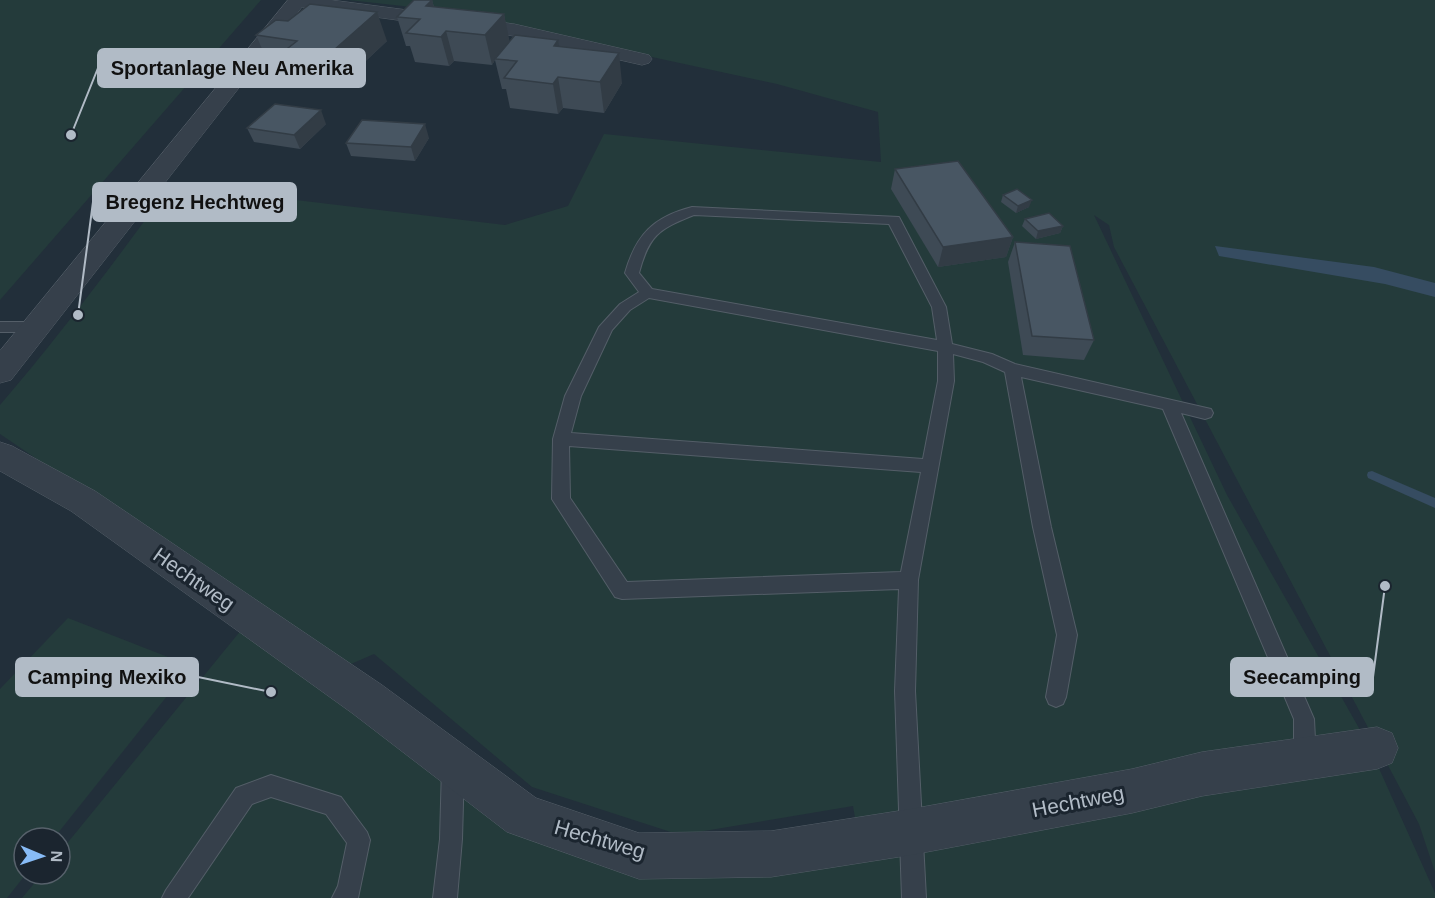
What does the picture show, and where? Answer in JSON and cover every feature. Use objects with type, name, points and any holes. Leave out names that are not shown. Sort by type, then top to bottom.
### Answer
[{"type":"street","points":[[0,372],[298,1],[514,30],[642,59]]},
{"type":"street","name":"Hechtweg","points":[[0,454],[83,501],[367,699],[523,816],[639,856],[771,854],[911,832],[1132,790],[1202,774],[1377,748]]},
{"type":"lane","points":[[646,293],[633,273],[638,252],[658,225],[692,211],[894,220],[939,307],[945,347],[946,381],[909,580],[904,691],[914,898]]},
{"type":"lane","points":[[909,580],[622,591],[561,499],[561,439],[573,396],[606,327],[625,307],[646,293],[945,347],[987,358],[1012,369],[1205,413]]},
{"type":"lane","points":[[0,327],[37,327]]},
{"type":"lane","points":[[1012,369],[1042,527],[1067,635],[1056,697]]},
{"type":"lane","points":[[1169,405],[1304,719],[1305,760]]},
{"type":"lane","points":[[561,439],[930,466]]},
{"type":"lane","points":[[445,898],[452,839],[453,765]]},
{"type":"lane","points":[[174,898],[244,796],[271,786],[333,805],[359,840],[349,890],[345,898]]},
{"type":"green space","points":[[0,0],[261,0],[0,300]]},
{"type":"green space","points":[[348,0],[1435,0],[1435,872],[1419,824],[1114,247],[1109,225],[1094,215],[1227,495],[1368,744],[1435,893],[1435,898],[22,898],[32,886],[72,886],[72,837],[251,618],[523,816],[639,856],[859,840],[853,806],[680,835],[532,787],[374,654],[344,667],[0,434],[0,405],[109,269],[171,185],[505,225],[568,206],[604,134],[881,162],[878,112],[777,84],[518,28],[403,6]]},
{"type":"green space","points":[[68,618],[191,666],[64,826],[12,826],[12,886],[16,886],[7,898],[0,898],[0,689]]},
{"type":"water","points":[[1215,246],[1374,267],[1435,283],[1435,297],[1385,284],[1219,256]]},
{"type":"building","points":[[414,0],[432,0],[426,6],[504,14],[485,35],[446,31],[441,37],[406,33],[420,19],[397,17]]},
{"type":"building","points":[[310,4],[377,12],[326,57],[283,52],[297,41],[256,35],[276,20],[288,21]]},
{"type":"building","points":[[515,35],[558,40],[554,46],[619,53],[600,82],[558,77],[553,84],[504,78],[517,61],[495,59]]},
{"type":"building","points":[[275,104],[321,110],[294,135],[247,128]]},
{"type":"building","points":[[362,120],[425,124],[411,147],[346,143]]},
{"type":"building","points":[[958,161],[1013,237],[943,247],[895,169]]},
{"type":"building","points":[[1017,189],[1032,200],[1018,206],[1003,195]]},
{"type":"building","points":[[1049,213],[1063,226],[1038,231],[1025,219]]},
{"type":"building","points":[[1015,242],[1070,246],[1094,340],[1032,336]]},
{"type":"waterway","points":[[1372,475],[1435,503]]},
{"type":"place","name":"Sportanlage Neu Amerika","points":[[71,135]]},
{"type":"place","name":"Bregenz Hechtweg","points":[[78,315]]},
{"type":"place","name":"Seecamping","points":[[1385,586]]},
{"type":"place","name":"Camping Mexiko","points":[[271,692]]}]
